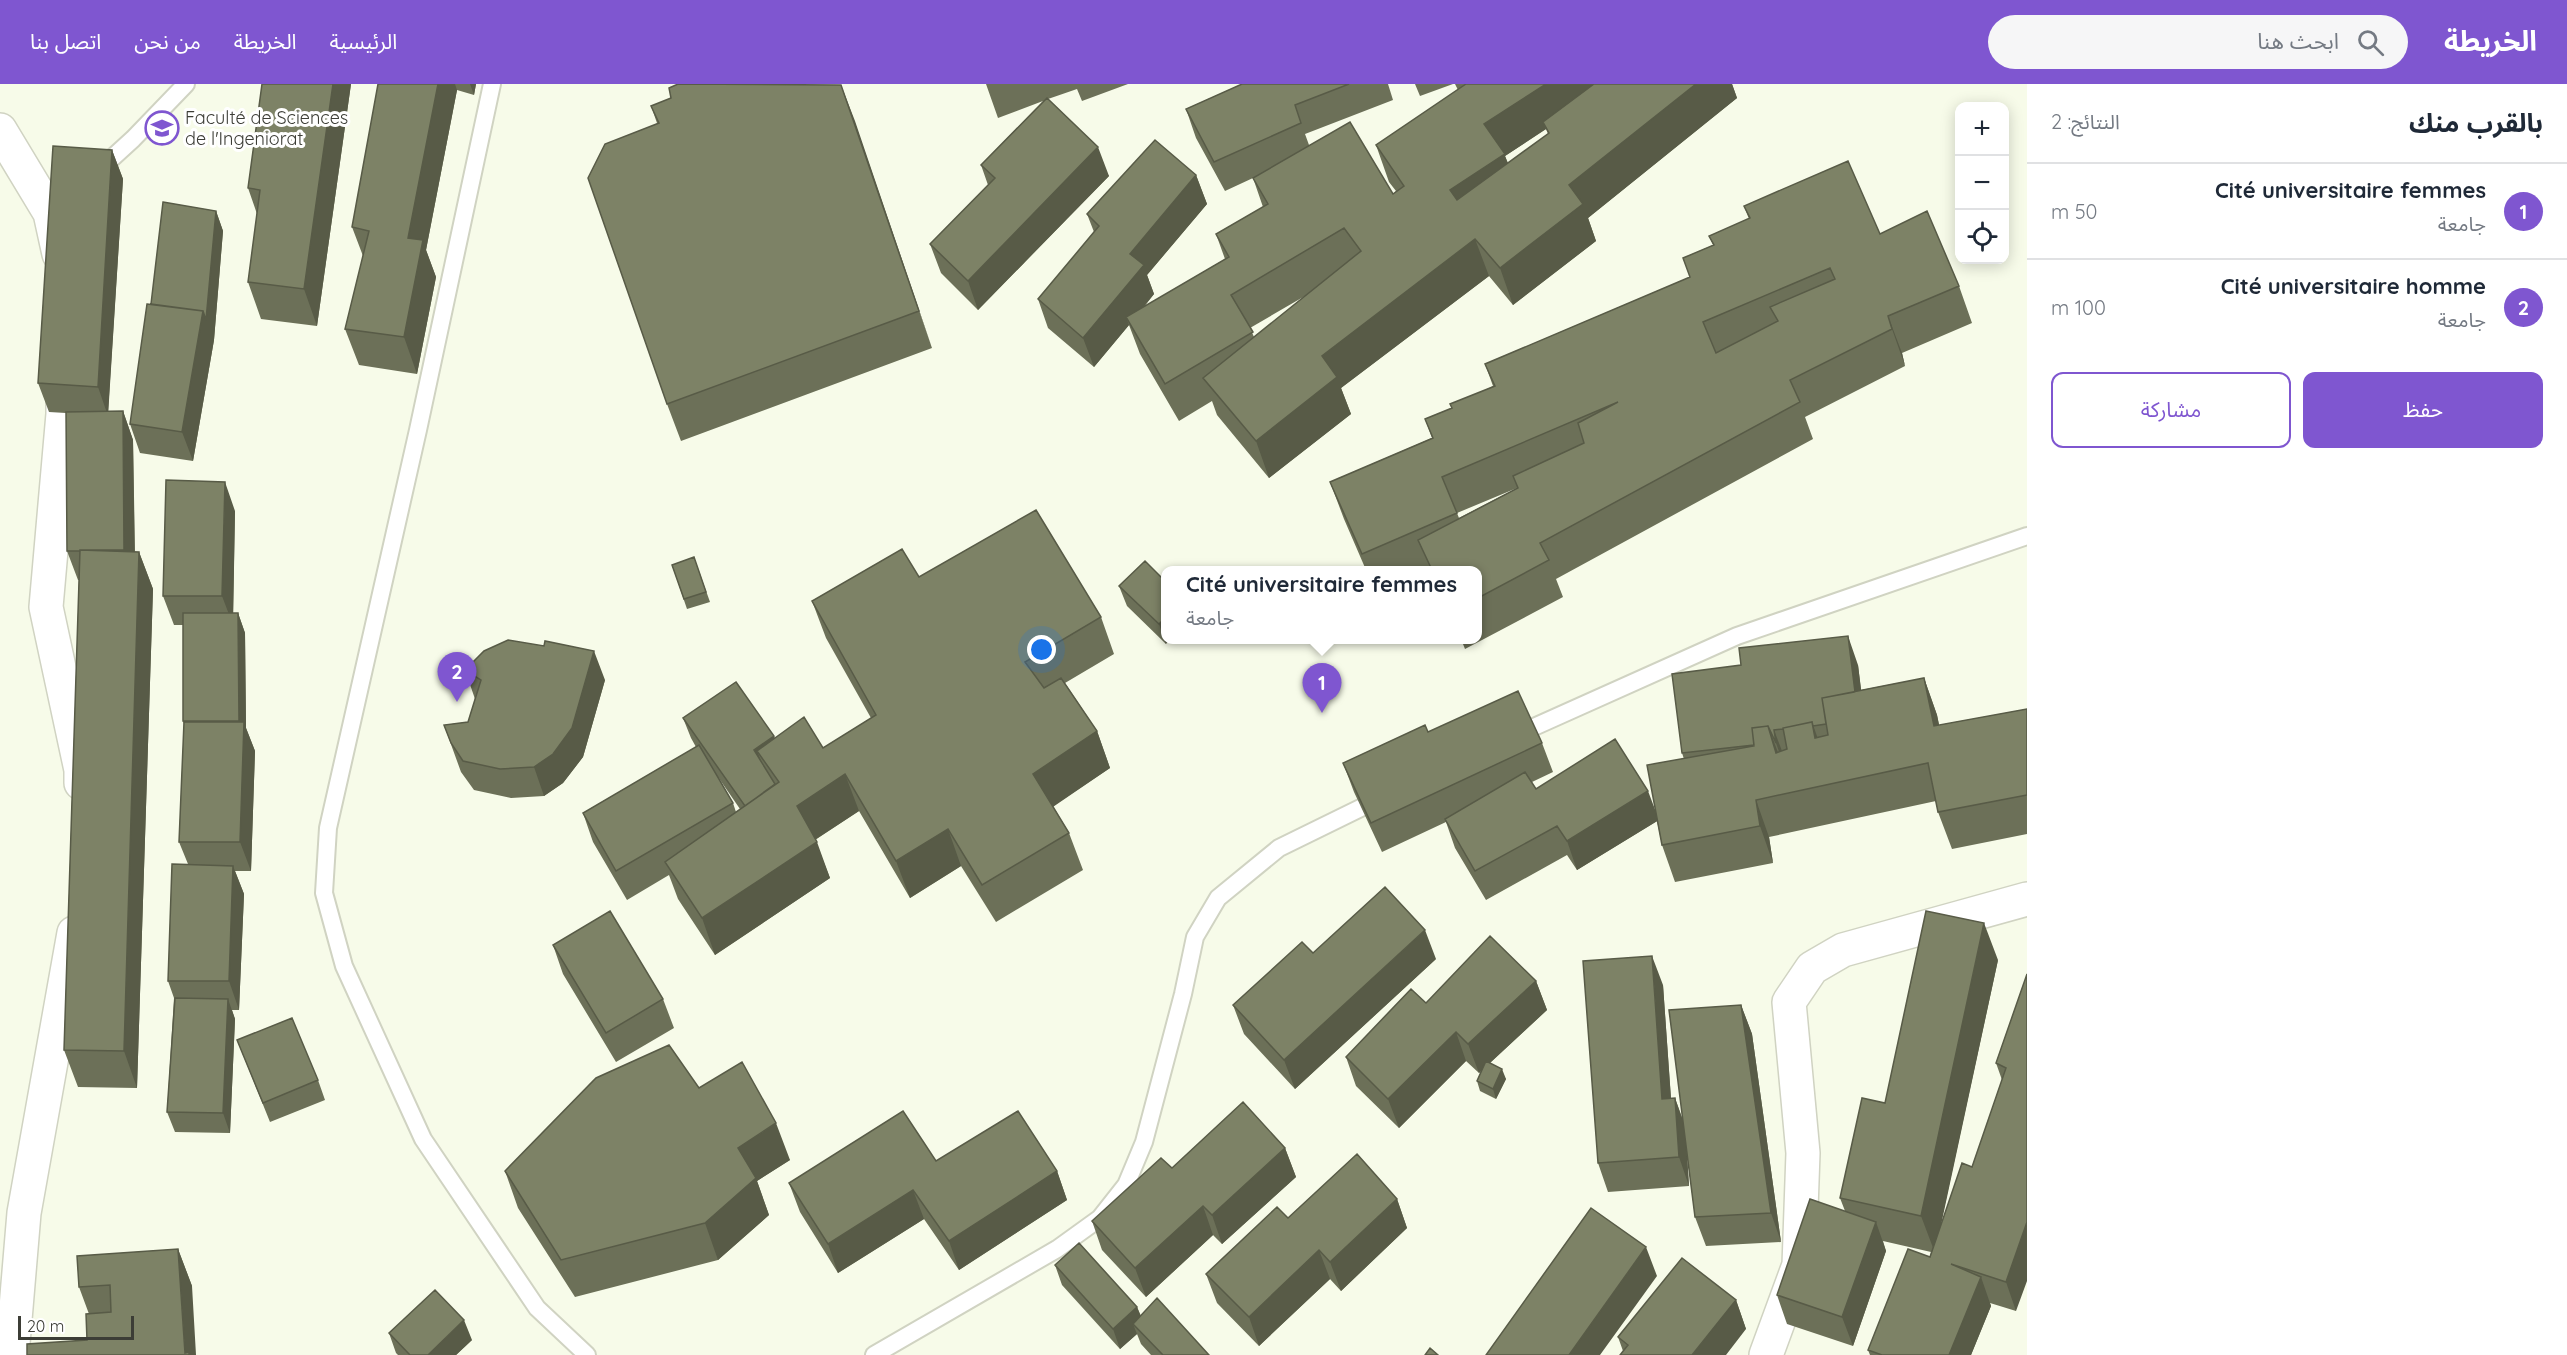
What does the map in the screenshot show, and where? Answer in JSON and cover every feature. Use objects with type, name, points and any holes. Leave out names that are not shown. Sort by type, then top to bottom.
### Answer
[{"type":"street","points":[[0,130],[58,206],[63,284]]},
{"type":"street","points":[[63,343],[63,414],[46,607],[81,770],[81,816]]},
{"type":"street","points":[[1766,1355],[1799,1265],[1803,1153],[1789,1002],[1812,968],[1843,950],[2027,899]]},
{"type":"street","points":[[12,1355],[12,1209],[79,909]]},
{"type":"lane","points":[[83,184],[133,139],[186,84]]},
{"type":"lane","points":[[492,84],[418,430],[328,828],[324,893],[345,966],[423,1138],[537,1308],[587,1355]]},
{"type":"lane","points":[[1504,740],[1737,636],[2027,536]]},
{"type":"lane","points":[[874,1355],[1057,1249],[1100,1218],[1126,1185],[1144,1142],[1183,994],[1195,937],[1218,898],[1279,848],[1397,790]]},
{"type":"building","points":[[262,84],[333,84],[304,289],[248,282],[260,190],[248,188]]},
{"type":"building","points":[[378,84],[438,84],[408,238],[423,240],[404,337],[345,329],[369,231],[352,227]]},
{"type":"building","points":[[678,84],[841,85],[919,311],[667,404],[588,178],[605,144],[659,123],[651,106],[671,98],[669,88]]},
{"type":"building","points":[[1242,84],[1349,84],[1295,105],[1301,123],[1214,162],[1186,109]]},
{"type":"building","points":[[1466,84],[1546,84],[1484,124],[1505,154],[1450,190],[1457,200],[1549,133],[1543,122],[1594,84],[1696,84],[1569,185],[1583,204],[1500,268],[1475,239],[1322,356],[1337,377],[1256,441],[1203,378],[1361,251],[1344,228],[1231,295],[1253,332],[1165,384],[1126,317],[1229,257],[1216,234],[1268,204],[1253,178],[1350,122],[1393,194],[1404,186],[1376,145]]},
{"type":"building","points":[[1047,98],[1098,147],[968,281],[930,244],[995,178],[981,165]]},
{"type":"building","points":[[1155,140],[1196,175],[1130,254],[1144,265],[1083,338],[1038,299],[1099,226],[1087,214]]},
{"type":"building","points":[[53,146],[112,150],[98,387],[38,383]]},
{"type":"building","points":[[1848,161],[1880,234],[1927,211],[1959,286],[1888,316],[1892,329],[1790,380],[1800,402],[1540,543],[1549,560],[1482,596],[1482,566],[1430,566],[1418,540],[1518,488],[1513,476],[1584,443],[1578,423],[1618,402],[1442,477],[1457,513],[1362,554],[1330,482],[1433,438],[1425,419],[1452,408],[1450,404],[1495,386],[1485,364],[1690,277],[1683,258],[1714,245],[1709,236],[1750,218],[1744,206]],"holes":[[[1830,268],[1835,279],[1770,307],[1778,321],[1716,353],[1703,322]]]},
{"type":"building","points":[[163,202],[216,211],[206,320],[203,311],[151,304]]},
{"type":"building","points":[[147,304],[203,311],[182,432],[130,424]]},
{"type":"building","points":[[123,411],[124,550],[67,551],[66,412]]},
{"type":"building","points":[[166,480],[225,482],[222,596],[163,596]]},
{"type":"building","points":[[1036,510],[1101,617],[1025,662],[1044,688],[1061,678],[1097,731],[1033,774],[1069,833],[982,885],[948,829],[896,861],[845,774],[797,806],[817,842],[702,918],[665,862],[779,782],[757,751],[804,717],[823,748],[876,715],[812,601],[902,549],[919,577]]},
{"type":"building","points":[[80,550],[139,552],[124,1051],[64,1050]]},
{"type":"building","points":[[694,557],[706,592],[684,599],[672,565]]},
{"type":"building","points":[[1145,561],[1161,577],[1161,622],[1159,624],[1119,586]]},
{"type":"building","points":[[183,613],[238,613],[239,721],[183,721]]},
{"type":"building","points":[[1848,636],[1855,692],[1822,698],[1826,724],[1813,726],[1812,722],[1774,730],[1776,743],[1768,726],[1752,728],[1754,745],[1682,753],[1672,674],[1741,665],[1739,648]]},
{"type":"building","points":[[508,640],[544,646],[545,641],[594,651],[572,728],[553,754],[534,767],[500,769],[463,761],[451,743],[444,725],[468,722],[481,680],[465,670],[484,651]]},
{"type":"building","points":[[1924,678],[1934,726],[2027,709],[2027,795],[1938,812],[1928,763],[1756,800],[1760,826],[1662,845],[1647,765],[1754,746],[1752,728],[1768,726],[1776,753],[1787,749],[1783,728],[1812,722],[1815,738],[1828,735],[1822,698]]},
{"type":"building","points":[[736,682],[774,736],[754,750],[775,784],[745,806],[683,718]]},
{"type":"building","points":[[1518,691],[1542,743],[1371,823],[1343,763],[1425,725],[1428,732]]},
{"type":"building","points":[[184,722],[244,722],[240,842],[179,842]]},
{"type":"building","points":[[1615,739],[1648,791],[1567,841],[1557,826],[1475,871],[1445,819],[1525,772],[1536,789]]},
{"type":"building","points":[[699,745],[733,803],[616,871],[583,813]]},
{"type":"building","points":[[172,864],[233,866],[229,981],[168,981]]},
{"type":"building","points":[[1385,887],[1425,930],[1284,1060],[1233,1005],[1302,942],[1313,953]]},
{"type":"building","points":[[610,911],[663,999],[606,1033],[553,945]]},
{"type":"building","points":[[1926,911],[1984,923],[1921,1216],[1840,1198],[1862,1098],[1885,1103]]},
{"type":"building","points":[[1490,936],[1536,981],[1468,1044],[1456,1032],[1388,1099],[1346,1057],[1411,989],[1426,1003]]},
{"type":"building","points":[[1652,956],[1662,1099],[1675,1098],[1679,1157],[1598,1163],[1583,961]]},
{"type":"building","points":[[2027,974],[2027,1222],[2006,1282],[1951,1264],[1981,1277],[1949,1355],[1882,1355],[1868,1350],[1908,1249],[1930,1257],[1962,1163],[1972,1167],[2006,1068],[1996,1063]]},
{"type":"building","points":[[175,998],[228,999],[223,1113],[167,1112]]},
{"type":"building","points":[[1741,1005],[1771,1213],[1695,1217],[1669,1010]]},
{"type":"building","points":[[292,1018],[318,1080],[263,1103],[237,1040]]},
{"type":"building","points":[[669,1045],[699,1088],[742,1062],[776,1123],[738,1148],[756,1178],[705,1223],[561,1260],[505,1171],[596,1078]]},
{"type":"building","points":[[1486,1061],[1502,1069],[1493,1089],[1477,1081]]},
{"type":"building","points":[[1243,1102],[1285,1148],[1212,1215],[1203,1206],[1135,1268],[1092,1221],[1161,1158],[1172,1168]]},
{"type":"building","points":[[903,1111],[936,1161],[1018,1111],[1057,1171],[949,1241],[913,1190],[828,1244],[789,1183]]},
{"type":"building","points":[[1357,1154],[1397,1199],[1330,1262],[1319,1250],[1249,1317],[1206,1274],[1277,1207],[1288,1218]]},
{"type":"building","points":[[1810,1199],[1876,1222],[1842,1317],[1777,1295]]},
{"type":"building","points":[[1591,1208],[1646,1247],[1569,1355],[1486,1355]]},
{"type":"building","points":[[1079,1243],[1137,1307],[1113,1329],[1055,1265]]},
{"type":"building","points":[[178,1249],[185,1353],[189,1352],[189,1355],[27,1355],[27,1344],[87,1340],[86,1314],[111,1312],[110,1285],[79,1287],[77,1256]]},
{"type":"building","points":[[1682,1258],[1736,1300],[1692,1355],[1620,1355],[1628,1345],[1618,1337]]},
{"type":"building","points":[[435,1290],[464,1320],[428,1355],[410,1355],[389,1333]]},
{"type":"building","points":[[1157,1298],[1209,1355],[1163,1355],[1133,1324]]},
{"type":"building","points":[[1430,1348],[1438,1355],[1425,1355]]},
{"type":"place","name":"Faculté de Sciences de l'Ingeniorat","points":[[162,128]]},
{"type":"place","name":"Cité universitaire homme","points":[[457,702]]},
{"type":"place","name":"Cité universitaire femmes","points":[[1322,713]]}]
